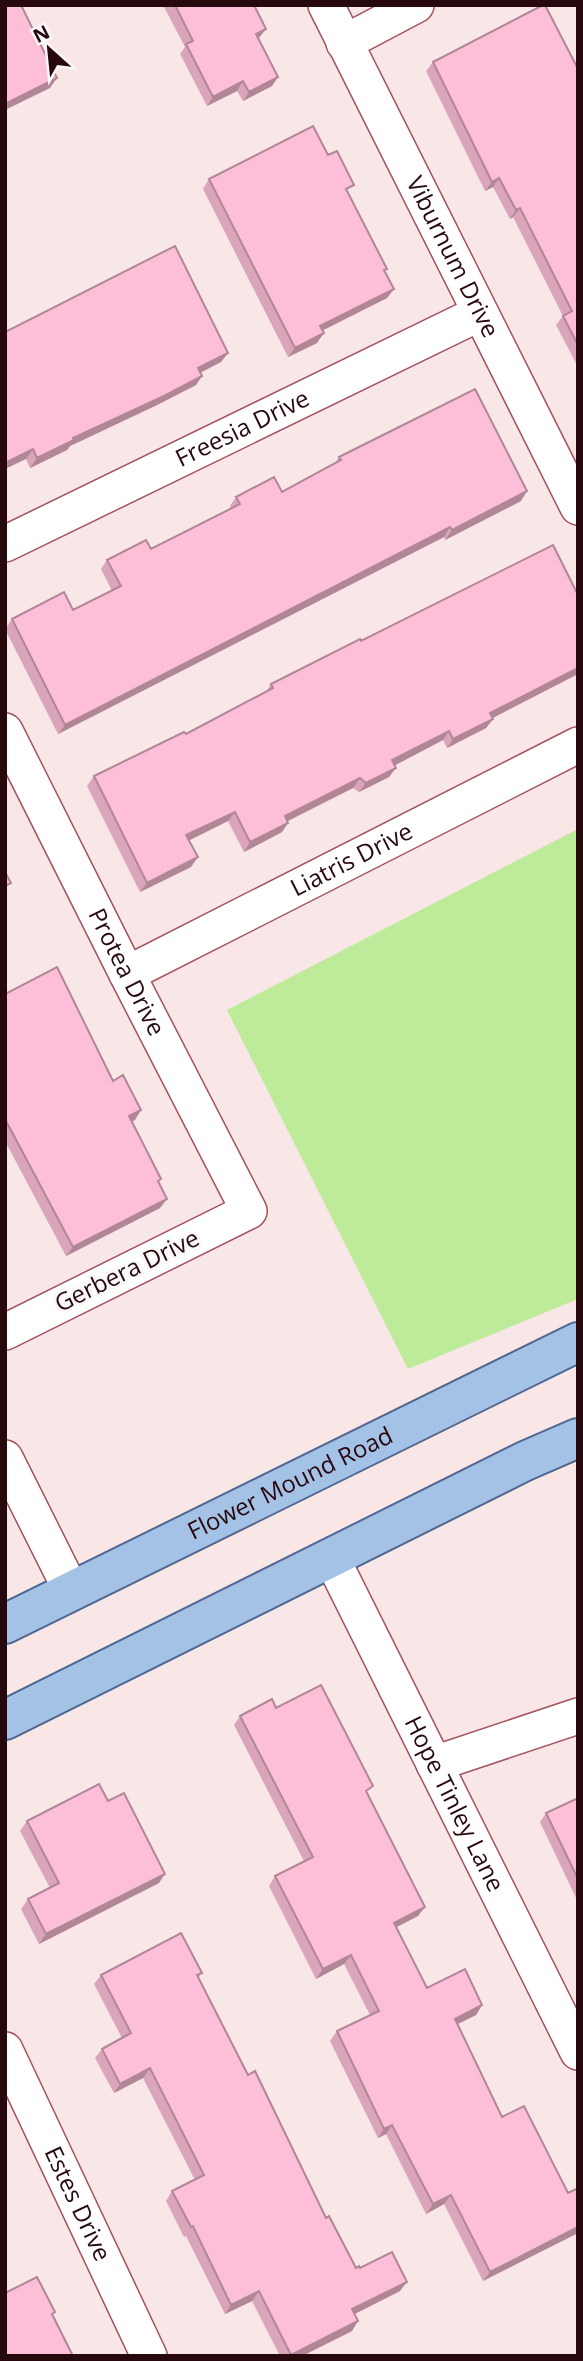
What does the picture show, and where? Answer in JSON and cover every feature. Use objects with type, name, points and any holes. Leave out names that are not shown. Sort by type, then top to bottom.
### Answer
[{"type":"main road","name":"Flower Mound Road","points":[[5,1624],[578,1342]]},
{"type":"main road","points":[[5,1720],[525,1461],[578,1438]]},
{"type":"street","name":"Viburnum Drive","points":[[326,5],[578,507]]},
{"type":"street","points":[[344,43],[416,5]]},
{"type":"street","name":"Freesia Drive","points":[[5,544],[480,313]]},
{"type":"street","name":"Protea Drive","points":[[5,731],[249,1210]]},
{"type":"street","name":"Liatris Drive","points":[[127,974],[578,745]]},
{"type":"street","name":"Gerbera Drive","points":[[5,1332],[249,1210]]},
{"type":"street","points":[[5,1458],[72,1592]]},
{"type":"street","name":"Hope Tinley Lane","points":[[331,1558],[578,2052]]},
{"type":"street","points":[[434,1764],[578,1716]]},
{"type":"street","name":"Estes Drive","points":[[5,2050],[149,2356]]},
{"type":"green space","points":[[578,829],[578,1299],[408,1369],[227,1010]]},
{"type":"building","points":[[5,5],[21,5],[57,78],[5,104]]},
{"type":"building","points":[[175,5],[254,5],[266,29],[256,34],[278,77],[249,92],[243,81],[213,97],[186,44],[193,41]]},
{"type":"building","points":[[543,5],[578,69],[578,345],[563,316],[572,311],[520,208],[516,210],[499,178],[492,182],[433,62]]},
{"type":"building","points":[[313,126],[328,155],[337,151],[354,185],[346,189],[387,269],[384,270],[394,289],[320,326],[324,333],[295,348],[209,179]]},
{"type":"building","points":[[175,246],[228,353],[198,368],[202,376],[164,396],[73,438],[74,440],[37,458],[33,449],[5,463],[5,332]]},
{"type":"building","points":[[475,389],[527,491],[452,530],[450,527],[65,725],[12,619],[64,592],[73,610],[121,586],[107,560],[146,540],[151,549],[240,504],[236,497],[274,477],[282,492],[341,460],[339,457]]},
{"type":"building","points":[[553,545],[578,595],[578,668],[490,713],[493,719],[453,739],[449,731],[392,760],[396,768],[366,783],[360,778],[285,816],[288,823],[250,842],[235,812],[186,835],[198,857],[147,883],[94,776],[184,732],[186,734],[273,688],[271,684]]},
{"type":"building","points":[[5,872],[11,883],[5,886]]},
{"type":"building","points":[[57,967],[113,1081],[123,1075],[141,1110],[129,1116],[161,1179],[158,1181],[167,1199],[73,1247],[5,1119],[5,994]]},
{"type":"building","points":[[321,1685],[373,1786],[366,1791],[425,1907],[394,1923],[427,1988],[465,1969],[482,2005],[455,2019],[502,2117],[524,2106],[568,2193],[576,2189],[578,2193],[578,2227],[490,2272],[451,2195],[433,2204],[392,2125],[384,2129],[337,2031],[379,2011],[351,1955],[323,1969],[275,1876],[313,1857],[240,1716],[272,1699],[276,1708]]},
{"type":"building","points":[[99,1784],[108,1801],[124,1793],[165,1874],[46,1934],[28,1899],[59,1883],[27,1821]]},
{"type":"building","points":[[578,1798],[578,1879],[546,1813]]},
{"type":"building","points":[[181,1933],[202,1973],[197,1975],[248,2075],[255,2071],[326,2218],[329,2216],[356,2268],[392,2252],[407,2282],[352,2309],[358,2321],[291,2355],[259,2291],[231,2305],[193,2226],[191,2227],[172,2191],[204,2175],[150,2068],[120,2084],[102,2049],[131,2033],[101,1975]]},
{"type":"building","points":[[37,2277],[73,2356],[5,2356],[5,2293]]}]
